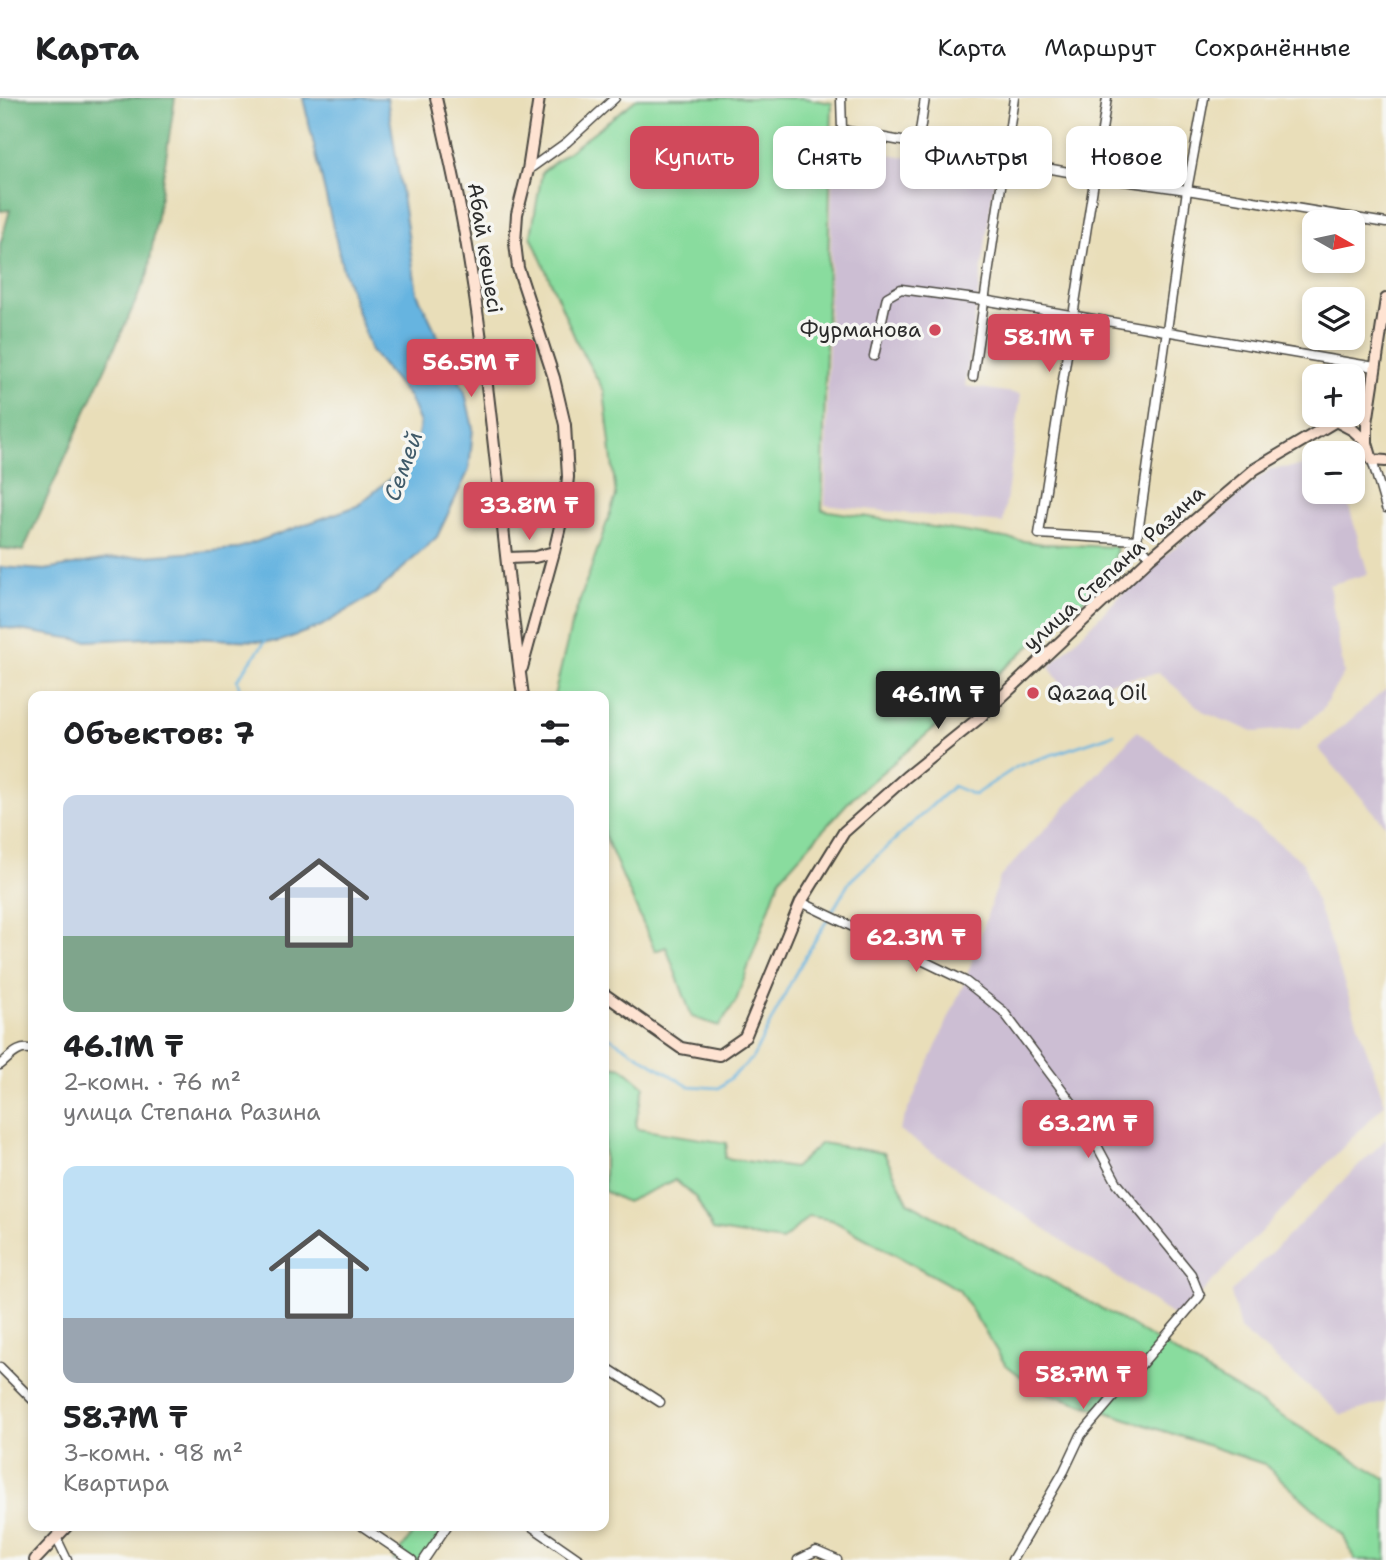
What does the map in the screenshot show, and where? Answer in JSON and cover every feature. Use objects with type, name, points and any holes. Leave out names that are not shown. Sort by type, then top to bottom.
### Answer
[{"type":"main road","name":"Абай көшесі","points":[[436,98],[470,260],[522,691]]},
{"type":"main road","points":[[520,677],[554,552],[565,505],[568,477],[565,425],[554,378],[518,268],[515,243],[517,214],[528,170],[539,98]]},
{"type":"main road","points":[[1386,299],[1380,368],[1370,396],[1367,443],[1372,460],[1386,461]]},
{"type":"main road","points":[[1365,400],[1370,396]]},
{"type":"main road","name":"улица Степана Разина","points":[[609,998],[681,1048],[719,1055],[745,1037],[801,902],[844,832],[978,719],[1150,558],[1255,469],[1326,427]]},
{"type":"main road","points":[[1350,427],[1367,443]]},
{"type":"main road","points":[[508,558],[535,557],[554,552]]},
{"type":"main road","points":[[34,1560],[62,1531]]},
{"type":"street","points":[[528,170],[567,142],[615,98]]},
{"type":"street","points":[[841,98],[842,130],[900,141]]},
{"type":"street","points":[[921,126],[925,98]]},
{"type":"street","points":[[1010,126],[1014,98]]},
{"type":"street","points":[[1102,126],[1107,98]]},
{"type":"street","points":[[1150,558],[1137,540],[1187,190],[1204,98]]},
{"type":"street","points":[[973,377],[1001,189]]},
{"type":"street","points":[[1092,189],[1039,534],[1137,540]]},
{"type":"street","points":[[1180,189],[1386,223]]},
{"type":"street","points":[[874,356],[887,297],[901,289],[984,300],[1380,368]]},
{"type":"street","points":[[1372,460],[1386,508]]},
{"type":"street","points":[[801,902],[965,981],[1003,1011],[1079,1112],[1117,1183],[1191,1273],[1200,1296],[1082,1435],[1012,1560]]},
{"type":"street","points":[[0,1065],[28,1049]]},
{"type":"street","points":[[0,1367],[28,1395]]},
{"type":"street","points":[[609,1369],[660,1402]]},
{"type":"street","points":[[369,1531],[412,1560]]},
{"type":"street","points":[[424,1560],[444,1531]]},
{"type":"street","points":[[538,1531],[580,1560]]},
{"type":"street","points":[[56,1537],[67,1560]]},
{"type":"street","points":[[798,1560],[816,1551],[837,1560]]},
{"type":"shaded area","points":[[886,154],[900,156],[900,189],[993,189],[965,386],[1021,394],[1003,523],[825,505],[832,189],[886,189]]},
{"type":"shaded area","points":[[1302,466],[1302,504],[1348,504],[1368,574],[1329,585],[1344,673],[1321,711],[1300,728],[1255,732],[1205,713],[1159,673],[1065,690],[1049,667],[1140,576],[1270,469]]},
{"type":"shaded area","points":[[1386,689],[1386,826],[1318,748]]},
{"type":"shaded area","points":[[1137,731],[1303,862],[1385,1104],[1177,1318],[899,1130],[965,981],[1000,877]]},
{"type":"shaded area","points":[[1386,1139],[1386,1402],[1342,1415],[1240,1329],[1231,1292]]},
{"type":"green space","points":[[0,98],[175,98],[148,274],[23,551],[0,548],[0,245],[10,210],[0,211]]},
{"type":"green space","points":[[638,98],[804,98],[832,103],[831,126],[773,126],[773,189],[830,189],[822,510],[1043,544],[1117,547],[1111,577],[852,798],[780,878],[736,1001],[719,1026],[692,1017],[666,947],[655,951],[609,845],[609,691],[555,691],[571,626],[616,496],[604,391],[578,345],[531,236],[542,172]]},
{"type":"green space","points":[[609,1066],[623,1068],[644,1086],[636,1121],[637,1129],[727,1143],[725,1158],[794,1168],[821,1143],[884,1153],[908,1202],[1117,1317],[1386,1479],[1386,1560],[1355,1560],[1343,1535],[1264,1464],[1039,1390],[1005,1364],[959,1290],[832,1220],[809,1216],[782,1241],[713,1230],[696,1198],[675,1180],[626,1202],[609,1194]]},
{"type":"green space","points":[[414,1531],[443,1531],[423,1560],[394,1560]]},
{"type":"water","name":"Семей","points":[[303,98],[387,98],[417,293],[465,392],[473,428],[469,470],[437,537],[375,594],[321,626],[278,642],[167,637],[87,641],[0,627],[0,567],[45,570],[107,559],[236,549],[357,506],[398,472],[417,441],[420,423],[409,397],[371,351],[342,266]]},
{"type":"waterway","points":[[240,691],[237,680],[266,640]]},
{"type":"waterway","points":[[609,1037],[688,1086],[719,1088],[752,1059],[794,976],[850,881],[953,786],[974,795],[1018,766],[1114,734]]},
{"type":"place","name":"Фурманова","points":[[935,330]]},
{"type":"place","name":"Qazaq Oil","points":[[1033,693]]}]
